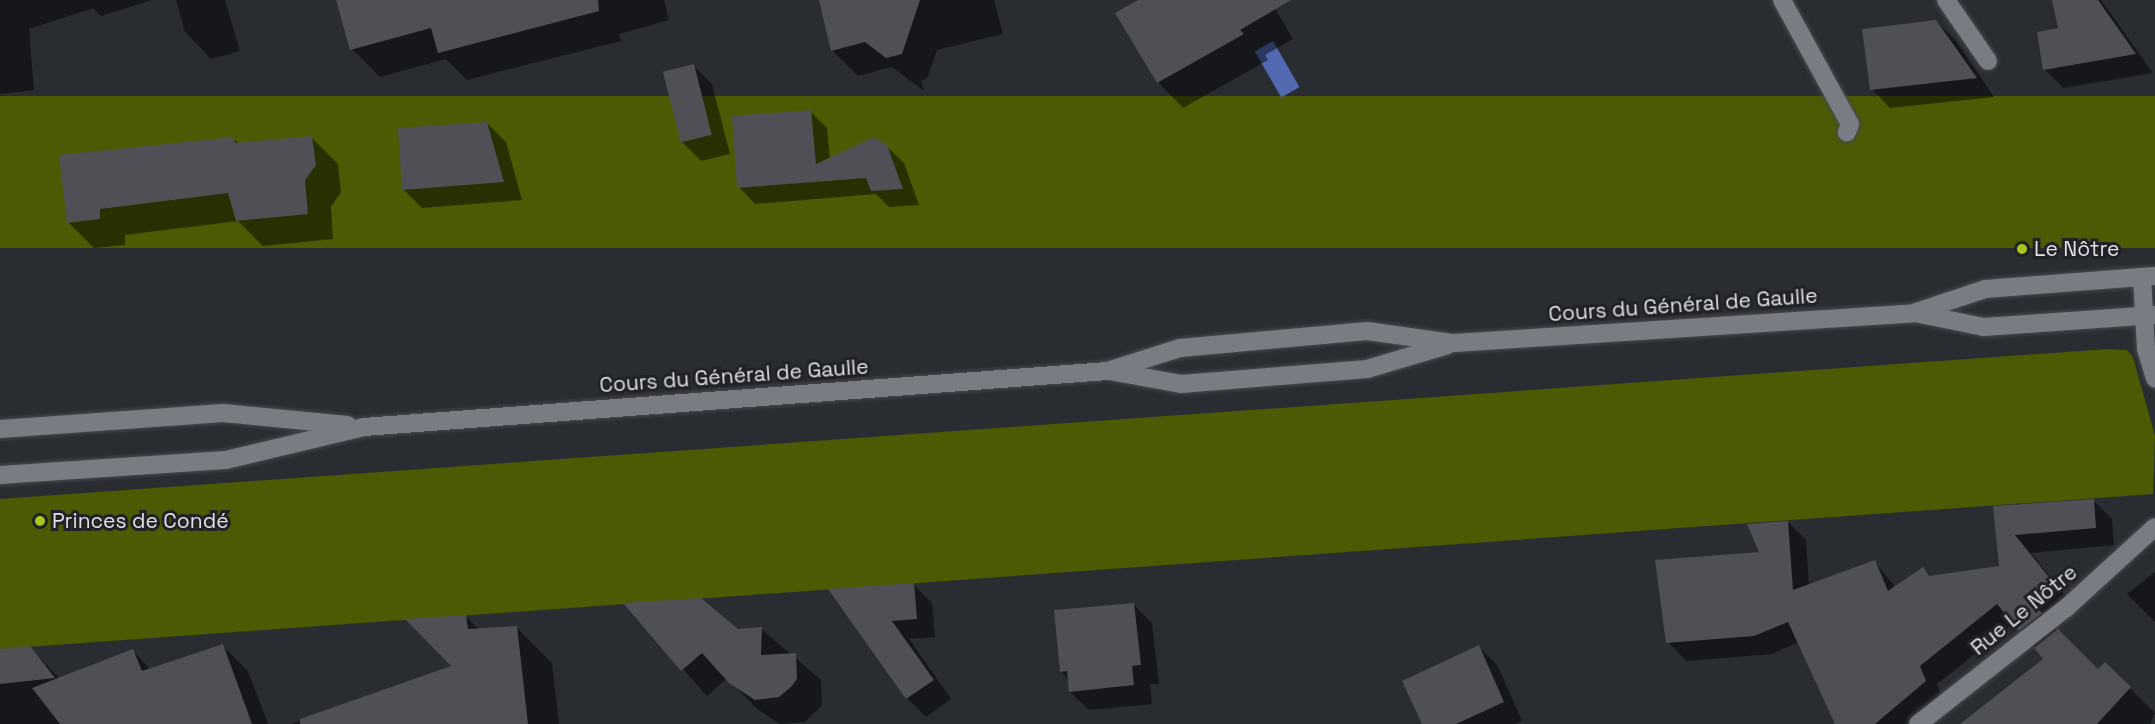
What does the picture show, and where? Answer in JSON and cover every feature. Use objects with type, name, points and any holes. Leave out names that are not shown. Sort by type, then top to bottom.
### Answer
[{"type":"street","points":[[1782,0],[1851,124],[1847,132]]},
{"type":"street","points":[[1946,0],[1988,61]]},
{"type":"street","points":[[2149,277],[2150,316],[2146,350],[2155,379]]},
{"type":"street","name":"Cours du Général de Gaulle","points":[[1915,313],[1985,289],[2149,277]]},
{"type":"street","name":"Cours du Général de Gaulle","points":[[1107,371],[1180,348],[1367,331],[1454,343],[1915,313],[1984,327],[2150,316]]},
{"type":"street","name":"Cours du Général de Gaulle","points":[[0,475],[226,460],[364,427],[1107,371],[1192,384],[1367,369],[1454,343]]},
{"type":"street","name":"Cours du Général de Gaulle","points":[[0,429],[223,414],[364,427]]},
{"type":"street","name":"Rue Le Nôtre","points":[[1918,724],[2066,608],[2155,527]]},
{"type":"green space","points":[[0,96],[2155,96],[2155,248],[0,248]]},
{"type":"green space","points":[[2108,349],[2127,350],[2133,357],[2155,436],[2153,494],[0,649],[0,499]]},
{"type":"water","points":[[1273,41],[1300,87],[1281,97],[1255,52]]},
{"type":"building","points":[[336,0],[598,0],[599,11],[438,53],[431,28],[350,50]]},
{"type":"building","points":[[819,0],[920,0],[902,54],[886,58],[865,42],[831,51]]},
{"type":"building","points":[[1138,0],[1291,0],[1240,30],[1244,34],[1157,83],[1115,13]]},
{"type":"building","points":[[2052,0],[2098,0],[2136,54],[2043,70],[2037,32],[2058,28]]},
{"type":"building","points":[[1936,20],[1977,78],[1870,90],[1862,29]]},
{"type":"building","points":[[694,64],[712,135],[681,143],[663,72]]},
{"type":"building","points":[[811,110],[816,164],[874,137],[887,145],[903,189],[871,191],[866,178],[737,188],[732,116]]},
{"type":"building","points":[[487,122],[504,182],[402,190],[398,128]]},
{"type":"building","points":[[312,136],[316,165],[305,180],[308,214],[236,221],[228,193],[100,209],[100,219],[67,223],[59,155],[234,137],[235,143]]},
{"type":"building","points":[[2094,499],[2096,528],[2015,535],[2053,582],[2030,601],[2042,613],[2019,631],[1997,604],[1920,666],[1926,681],[1875,724],[1835,724],[1788,622],[1754,636],[1666,643],[1655,560],[1759,552],[1747,524],[1788,521],[1793,590],[1875,560],[1888,591],[1923,567],[1929,576],[1999,566],[1993,506]]},
{"type":"building","points":[[914,583],[917,619],[892,621],[934,680],[906,699],[828,589]]},
{"type":"building","points":[[701,598],[738,629],[762,627],[761,655],[796,653],[797,679],[791,687],[779,697],[755,700],[729,683],[702,653],[681,671],[623,603]]},
{"type":"building","points":[[1134,603],[1141,665],[1132,666],[1134,685],[1069,692],[1067,671],[1060,672],[1054,610]]},
{"type":"building","points":[[466,615],[468,629],[517,626],[528,724],[300,724],[300,719],[451,666],[405,619]]},
{"type":"building","points":[[2058,629],[2098,669],[2105,662],[2131,687],[2097,724],[1960,724],[2043,659],[2034,648]]},
{"type":"building","points":[[223,644],[252,724],[60,724],[32,688],[133,649],[142,671]]},
{"type":"building","points":[[1479,645],[1504,702],[1456,724],[1422,724],[1402,681]]},
{"type":"building","points":[[30,646],[55,678],[0,684],[0,649]]},
{"type":"place","name":"Le Nôtre","points":[[2022,249]]},
{"type":"place","name":"Princes de Condé","points":[[40,521]]}]
